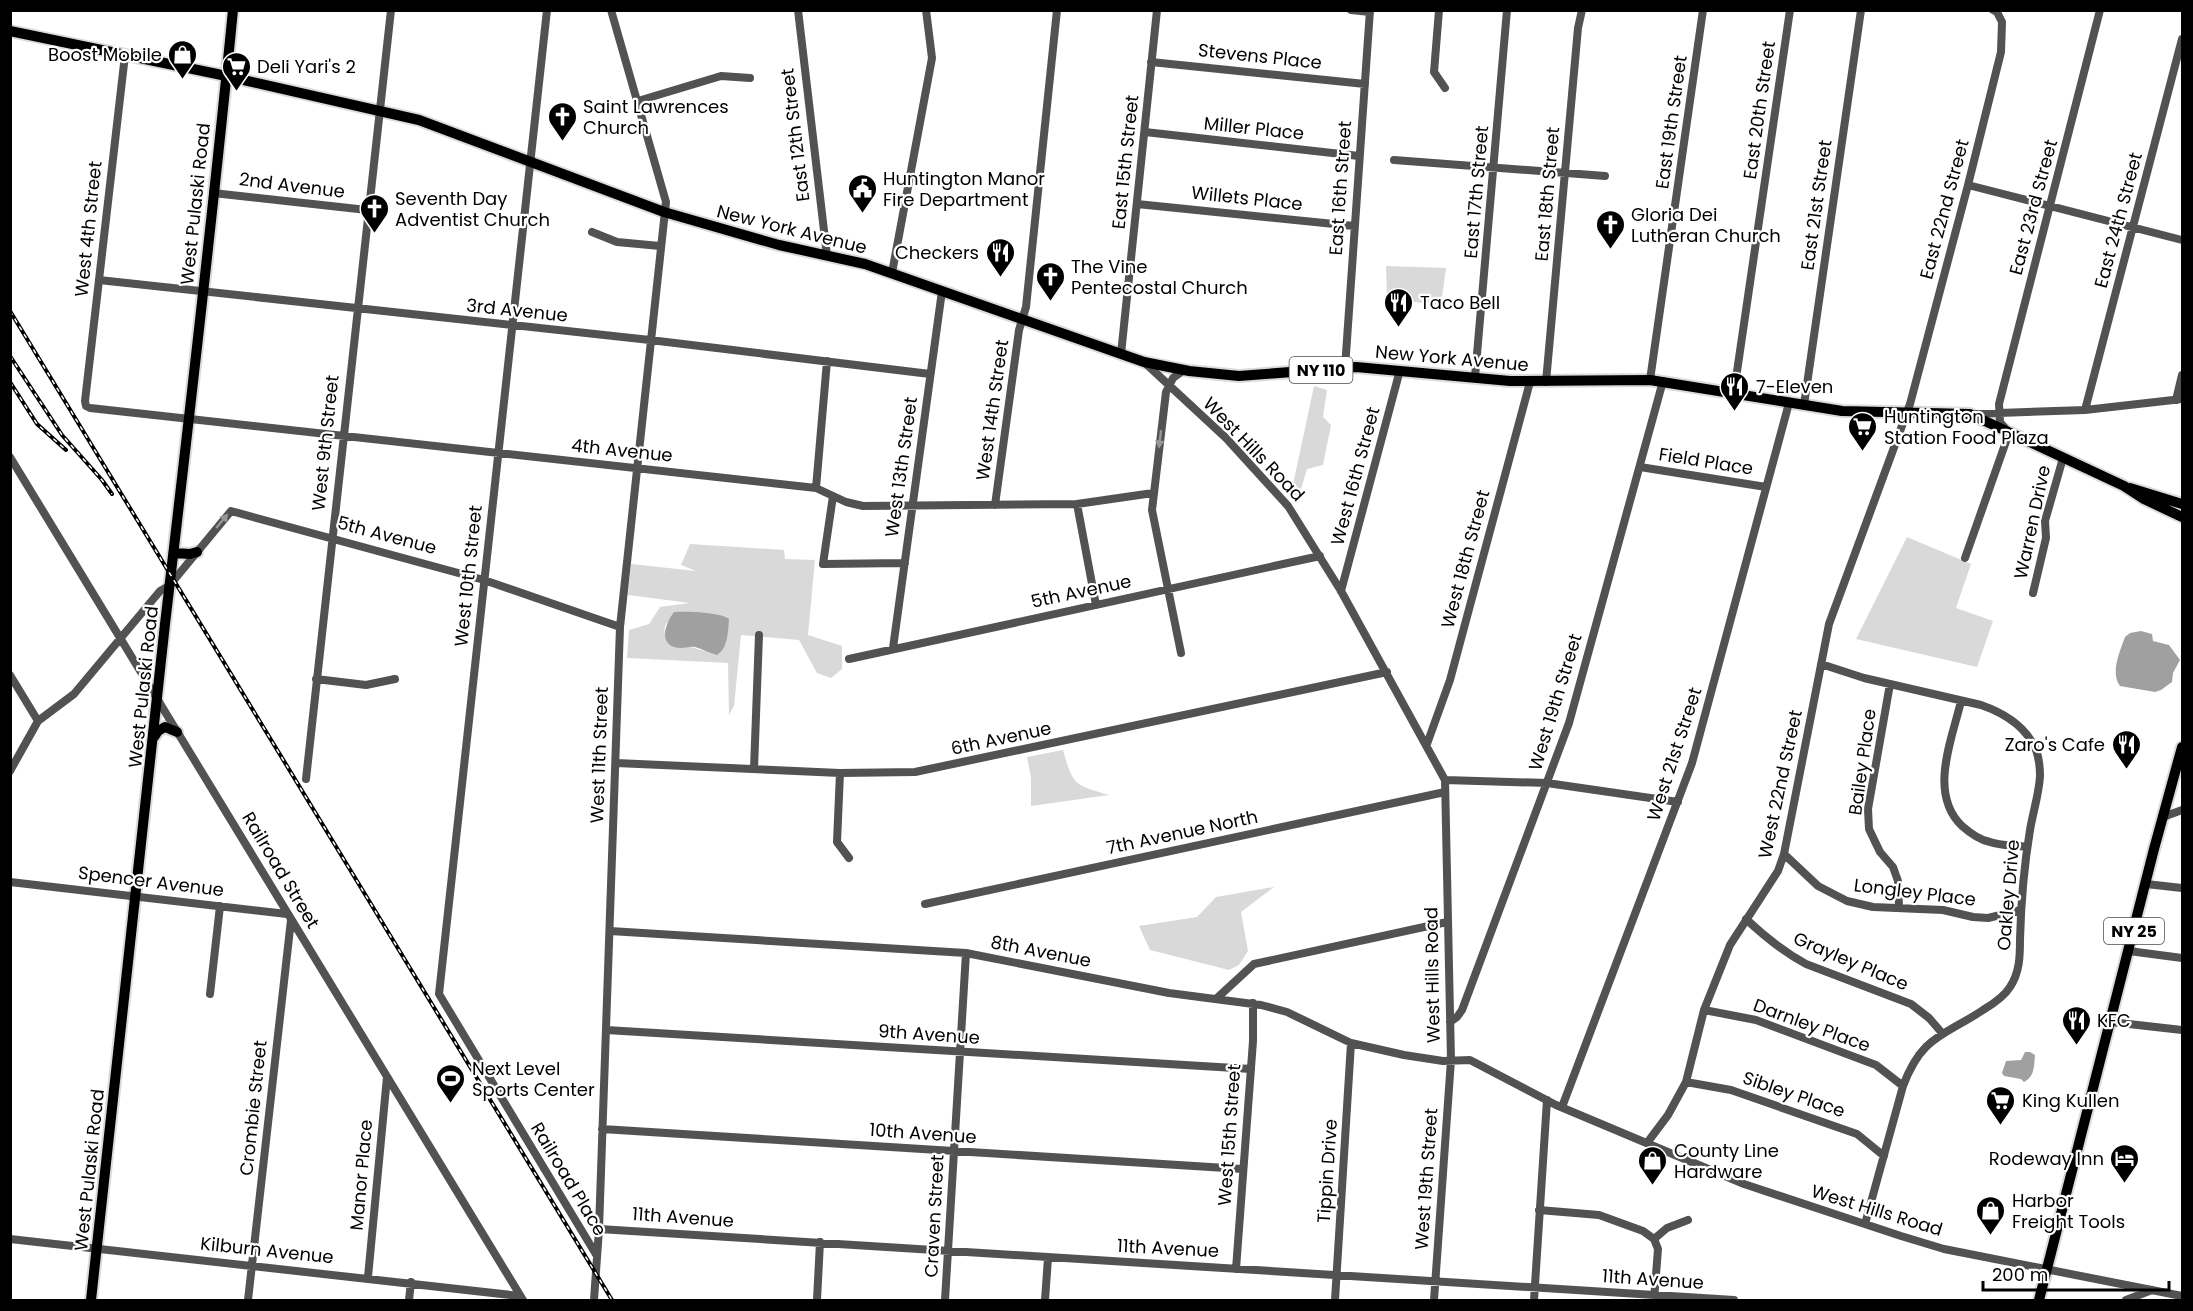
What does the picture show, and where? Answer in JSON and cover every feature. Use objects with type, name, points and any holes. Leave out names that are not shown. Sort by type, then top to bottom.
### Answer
[{"type":"main road","name":"West Pulaski Road","points":[[91,1300],[233,10]]},
{"type":"main road","name":"New York Avenue","points":[[10,32],[225,76],[419,120],[664,212],[779,245],[865,264],[1144,362],[1184,370],[1239,376],[1345,368],[1400,370],[1530,382],[1650,380],[1842,411],[1970,414]]},
{"type":"main road","name":"NY 110","points":[[1924,413],[1954,417],[2009,433]]},
{"type":"main road","name":"NY 110","points":[[1970,414],[2124,486],[2144,500],[2182,517]]},
{"type":"main road","name":"NY 110","points":[[2124,486],[2145,490],[2182,504]]},
{"type":"main road","points":[[174,553],[197,552]]},
{"type":"main road","points":[[154,737],[165,727],[177,732]]},
{"type":"main road","name":"NY 25","points":[[2038,1300],[2182,747]]},
{"type":"street","name":"West 9th Street","points":[[306,778],[367,210],[391,10]]},
{"type":"street","name":"West 10th Street","points":[[439,994],[547,10]]},
{"type":"street","name":"West 11th Street","points":[[594,1300],[598,1257],[620,627],[665,197],[610,10]]},
{"type":"street","name":"East 12th Street","points":[[798,10],[826,256]]},
{"type":"street","points":[[892,273],[932,58],[926,10]]},
{"type":"street","name":"West 14th Street","points":[[996,505],[1019,330],[1026,307],[1057,10]]},
{"type":"street","name":"East 15th Street","points":[[1121,354],[1157,10]]},
{"type":"street","points":[[1351,10],[1370,11]]},
{"type":"street","points":[[1439,10],[1434,72],[1445,88]]},
{"type":"street","name":"East 17th Street","points":[[1475,377],[1507,10]]},
{"type":"street","name":"East 18th Street","points":[[1546,381],[1578,28],[1582,10]]},
{"type":"street","name":"East 19th Street","points":[[1650,380],[1703,10]]},
{"type":"street","name":"East 20th Street","points":[[1734,392],[1790,10]]},
{"type":"street","name":"East 21st Street","points":[[1804,405],[1861,10]]},
{"type":"street","name":"East 23rd Street","points":[[1999,411],[2100,10]]},
{"type":"street","name":"East 16th Street","points":[[1345,368],[1370,11]]},
{"type":"street","name":"East 22nd Street","points":[[1906,413],[1968,185],[2001,52],[2002,22],[1995,11]]},
{"type":"street","name":"East 24th Street","points":[[2085,410],[2182,39]]},
{"type":"street","name":"West 4th Street","points":[[86,406],[125,55]]},
{"type":"street","name":"Stevens Place","points":[[1151,62],[1365,84]]},
{"type":"street","points":[[638,101],[721,76],[750,78]]},
{"type":"street","name":"Miller Place","points":[[1145,132],[1359,156]]},
{"type":"street","points":[[1394,160],[1605,176]]},
{"type":"street","points":[[1968,185],[2182,240]]},
{"type":"street","name":"2nd Avenue","points":[[213,193],[367,210]]},
{"type":"street","name":"Willets Place","points":[[1137,204],[1354,226]]},
{"type":"street","points":[[592,232],[617,242],[660,246]]},
{"type":"street","name":"3rd Avenue","points":[[99,280],[650,340],[930,374]]},
{"type":"street","name":"West 13th Street","points":[[893,648],[942,291]]},
{"type":"street","points":[[816,488],[827,361]]},
{"type":"street","name":"West Hills Road","points":[[1144,362],[1226,438],[1288,506],[1341,591],[1445,780],[1451,1060],[1470,1060],[1546,1100],[1765,1192],[1944,1249],[2182,1296]]},
{"type":"street","points":[[1181,653],[1152,510],[1166,392],[1173,378],[1184,370]]},
{"type":"street","name":"West 16th Street","points":[[1341,591],[1400,370]]},
{"type":"street","points":[[2179,400],[2182,375]]},
{"type":"street","name":"West 19th Street","points":[[1450,1022],[1462,1010],[1569,723],[1663,381]]},
{"type":"street","name":"West 18th Street","points":[[1427,744],[1450,680],[1530,382]]},
{"type":"street","name":"New York Avenue","points":[[1970,414],[1999,411],[2085,410],[2179,400]]},
{"type":"street","name":"West 21st Street","points":[[1562,1107],[1692,763],[1789,402]]},
{"type":"street","name":"4th Avenue","points":[[86,406],[816,488],[854,505],[912,507],[1077,504],[1153,493]]},
{"type":"street","points":[[1965,558],[2009,433],[2000,422],[1999,411]]},
{"type":"street","name":"West 22nd Street","points":[[1647,1143],[1668,1115],[1686,1082],[1704,1010],[1730,945],[1778,871],[1784,854],[1821,664],[1834,612],[1906,413]]},
{"type":"street","name":"Railroad Street","points":[[10,457],[521,1298]]},
{"type":"street","name":"Warren Drive","points":[[2033,593],[2046,538],[2045,521],[2063,458]]},
{"type":"street","name":"Field Place","points":[[1640,467],[1766,487]]},
{"type":"street","points":[[833,496],[823,564],[904,563]]},
{"type":"street","points":[[1077,504],[1096,605]]},
{"type":"street","name":"5th Avenue","points":[[38,721],[74,694],[231,511],[484,580],[620,627]]},
{"type":"street","name":"5th Avenue","points":[[849,658],[1320,556]]},
{"type":"street","points":[[754,769],[759,635]]},
{"type":"street","name":"Oakley Drive","points":[[1821,664],[1997,711],[2024,730],[2036,750],[2040,776],[2027,847],[2021,910],[2020,959],[2017,974],[2001,998],[1942,1033],[1918,1054],[1910,1067],[1865,1224]]},
{"type":"street","name":"6th Avenue","points":[[616,763],[840,773],[915,772],[1387,672]]},
{"type":"street","points":[[10,675],[38,721],[10,771]]},
{"type":"street","points":[[316,679],[366,685],[395,679]]},
{"type":"street","name":"Bailey Place","points":[[1890,684],[1868,809],[1869,830],[1880,852],[1893,867],[1898,881],[1899,908]]},
{"type":"street","points":[[1961,701],[1944,779],[1944,794],[1949,809],[1958,822],[1971,834],[1990,842],[2027,847]]},
{"type":"street","points":[[840,773],[837,842],[849,858]]},
{"type":"street","points":[[1445,780],[1547,783],[1678,802]]},
{"type":"street","name":"7th Avenue North","points":[[925,904],[1445,792]]},
{"type":"street","points":[[2163,817],[2182,810]]},
{"type":"street","name":"Longley Place","points":[[1784,854],[1818,886],[1846,901],[1873,907],[1943,910],[1988,918],[2021,910]]},
{"type":"street","name":"Spencer Avenue","points":[[10,882],[289,916]]},
{"type":"street","points":[[2146,884],[2182,888]]},
{"type":"street","points":[[210,994],[220,906]]},
{"type":"street","name":"Crombie Street","points":[[248,1300],[289,916]]},
{"type":"street","name":"Grayley Place","points":[[1746,919],[1790,955],[1806,964],[1911,1005],[1929,1018],[1942,1033]]},
{"type":"street","points":[[1216,998],[1254,964],[1447,922]]},
{"type":"street","name":"8th Avenue","points":[[610,931],[966,953],[1169,993],[1253,1003],[1287,1012],[1351,1043],[1404,1055],[1451,1060]]},
{"type":"street","points":[[2128,951],[2182,958]]},
{"type":"street","name":"Craven Street","points":[[945,1300],[966,953]]},
{"type":"street","name":"Railroad Place","points":[[439,994],[598,1257]]},
{"type":"street","name":"West 15th Street","points":[[1236,1269],[1251,1069],[1253,1003]]},
{"type":"street","name":"Darnley Place","points":[[1704,1010],[1756,1020],[1876,1065],[1903,1086]]},
{"type":"street","points":[[2111,1022],[2182,1030]]},
{"type":"street","name":"9th Avenue","points":[[606,1030],[1251,1069]]},
{"type":"street","name":"Tippin Drive","points":[[1335,1300],[1351,1043]]},
{"type":"street","name":"West 19th Street","points":[[1434,1300],[1451,1060]]},
{"type":"street","name":"Manor Place","points":[[368,1277],[387,1076]]},
{"type":"street","name":"Sibley Place","points":[[1686,1082],[1731,1090],[1857,1134],[1884,1156]]},
{"type":"street","points":[[1534,1300],[1546,1100]]},
{"type":"street","name":"10th Avenue","points":[[602,1129],[1242,1169]]},
{"type":"street","points":[[1539,1210],[1599,1215],[1643,1232],[1654,1239],[1658,1249],[1655,1298]]},
{"type":"street","points":[[1654,1239],[1667,1228],[1688,1220]]},
{"type":"street","name":"11th Avenue","points":[[599,1228],[1535,1288],[1655,1298],[1734,1300]]},
{"type":"street","name":"Kilburn Avenue","points":[[10,1239],[368,1277],[521,1298]]},
{"type":"street","points":[[816,1300],[820,1242]]},
{"type":"street","points":[[1045,1300],[1048,1258]]},
{"type":"street","points":[[409,1300],[411,1282]]},
{"type":"street","points":[[2126,1300],[2152,1290]]},
{"type":"shaded area","points":[[1386,266],[1446,268],[1441,305],[1387,299]]},
{"type":"shaded area","points":[[1314,386],[1327,390],[1323,417],[1331,425],[1323,465],[1307,469],[1299,496],[1291,494]]},
{"type":"shaded area","points":[[1907,537],[1971,564],[1956,608],[1993,621],[1977,667],[1856,639]]},
{"type":"shaded area","points":[[690,544],[784,550],[785,559],[815,560],[808,635],[842,646],[842,669],[831,678],[817,673],[799,640],[741,635],[734,706],[729,715],[728,663],[627,658],[629,630],[649,624],[660,607],[690,603],[628,595],[631,564],[696,571],[681,565]],"holes":[[[697,612],[717,614],[705,651],[666,640],[665,628],[669,621]]]},
{"type":"shaded area","points":[[674,612],[711,613],[729,619],[727,639],[721,652],[717,655],[695,647],[680,648],[668,643],[666,628]]},
{"type":"shaded area","points":[[2141,631],[2152,634],[2153,641],[2169,645],[2180,660],[2173,673],[2172,682],[2155,692],[2120,686],[2117,681],[2117,662],[2125,637],[2130,633]]},
{"type":"shaded area","points":[[1063,750],[1070,771],[1077,782],[1089,789],[1109,795],[1031,806],[1031,778],[1027,757]]},
{"type":"shaded area","points":[[1274,887],[1241,912],[1248,951],[1239,965],[1229,970],[1150,950],[1139,926],[1197,917],[1216,897]]},
{"type":"shaded area","points":[[2025,1052],[2035,1055],[2030,1077],[2024,1082],[2021,1079],[2004,1076],[2002,1073],[2006,1061],[2021,1060]]},
{"type":"railway","points":[[10,311],[612,1300]]},
{"type":"railway","points":[[10,356],[62,435],[112,494]]},
{"type":"railway","points":[[10,382],[37,424],[66,450]]},
{"type":"place","name":"Boost Mobile","points":[[183,80]]},
{"type":"place","name":"Deli Yari's 2","points":[[236,92]]},
{"type":"place","name":"Saint Lawrences Church","points":[[562,142]]},
{"type":"place","name":"Huntington Manor Fire Department","points":[[862,214]]},
{"type":"place","name":"Seventh Day Adventist Church","points":[[374,234]]},
{"type":"place","name":"Gloria Dei Lutheran Church","points":[[1610,250]]},
{"type":"place","name":"Checkers","points":[[1000,278]]},
{"type":"place","name":"The Vine Pentecostal Church","points":[[1050,302]]},
{"type":"place","name":"Taco Bell","points":[[1399,328]]},
{"type":"place","name":"7-Eleven","points":[[1735,412]]},
{"type":"place","name":"Huntington Station Food Plaza","points":[[1863,452]]},
{"type":"place","name":"Zaro's Cafe","points":[[2126,770]]},
{"type":"place","name":"KFC","points":[[2076,1046]]},
{"type":"place","name":"Next Level Sports Center","points":[[451,1104]]},
{"type":"place","name":"King Kullen","points":[[2001,1126]]},
{"type":"place","name":"Rodeway Inn","points":[[2125,1184]]},
{"type":"place","name":"County Line Hardware","points":[[1653,1186]]},
{"type":"place","name":"Harbor Freight Tools","points":[[1991,1236]]}]
